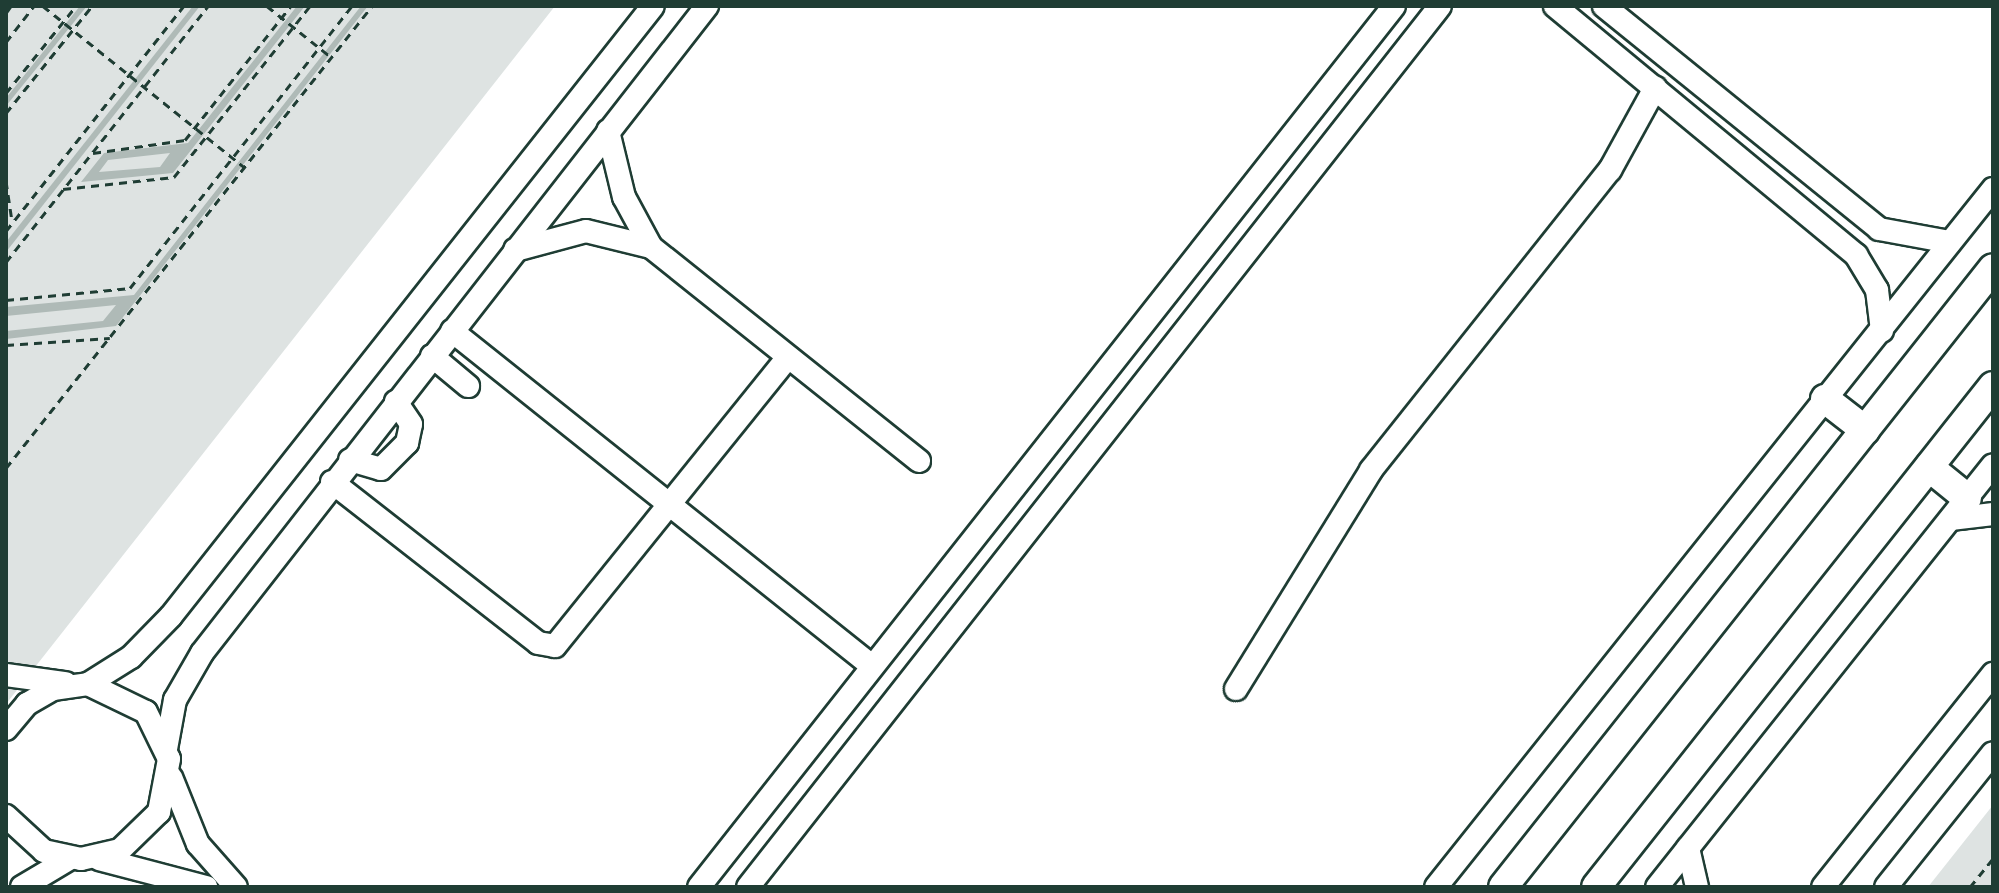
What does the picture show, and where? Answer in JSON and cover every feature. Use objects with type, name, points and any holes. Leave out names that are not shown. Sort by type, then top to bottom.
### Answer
[{"type":"main road","points":[[1503,887],[1993,268]]},
{"type":"main road","points":[[1596,887],[1993,386]]},
{"type":"main road","points":[[1825,399],[1865,430]]},
{"type":"main road","points":[[1929,467],[1959,509]]},
{"type":"street","points":[[6,729],[27,704],[85,684],[131,657],[171,616],[653,6]]},
{"type":"street","points":[[94,859],[120,850],[151,823],[168,786],[166,726],[187,676],[332,482],[707,6]]},
{"type":"street","points":[[699,887],[1394,6]]},
{"type":"street","points":[[748,887],[1440,6]]},
{"type":"street","points":[[1555,6],[1856,255],[1877,290],[1882,331]]},
{"type":"street","points":[[1604,6],[1879,229],[1950,242]]},
{"type":"street","points":[[1236,689],[1371,470],[1610,170],[1655,88]]},
{"type":"street","points":[[608,131],[624,197],[651,247],[919,461]]},
{"type":"street","points":[[1436,887],[1993,189]]},
{"type":"street","points":[[514,251],[586,231],[651,247]]},
{"type":"street","points":[[452,331],[872,666]]},
{"type":"street","points":[[432,356],[468,386]]},
{"type":"street","points":[[332,482],[548,647],[560,642],[788,357]]},
{"type":"street","points":[[350,460],[381,469],[407,443],[411,424],[396,402]]},
{"type":"street","points":[[1657,887],[1993,465]]},
{"type":"street","points":[[1959,509],[1993,514]]},
{"type":"street","points":[[1823,887],[1993,674]]},
{"type":"street","points":[[6,675],[85,684],[129,698],[168,754],[184,819],[236,887]]},
{"type":"street","points":[[1886,887],[1993,753]]},
{"type":"street","points":[[6,816],[23,837],[69,859],[94,859],[179,874],[206,887]]},
{"type":"street","points":[[1688,848],[1697,887]]},
{"type":"street","points":[[22,887],[69,859]]},
{"type":"path","points":[[6,13],[11,6]]},
{"type":"path","points":[[6,42],[34,6]]},
{"type":"path","points":[[43,6],[245,168]]},
{"type":"path","points":[[6,93],[76,6]]},
{"type":"path","points":[[6,113],[92,6]]},
{"type":"path","points":[[6,231],[184,6]]},
{"type":"path","points":[[6,262],[208,6]]},
{"type":"path","points":[[267,6],[331,57]]},
{"type":"path","points":[[91,154],[185,140],[291,6]]},
{"type":"path","points":[[63,189],[174,177],[310,6]]},
{"type":"path","points":[[6,300],[130,288],[352,6]]},
{"type":"path","points":[[6,468],[372,6]]},
{"type":"path","points":[[6,181],[12,222]]},
{"type":"path","points":[[6,345],[110,338]]},
{"type":"path","points":[[1970,887],[1993,859]]},
{"type":"shaded area","points":[[6,6],[555,6],[6,704]]},
{"type":"shaded area","points":[[80,6],[87,6],[6,106],[6,98]]},
{"type":"shaded area","points":[[193,6],[200,6],[6,252],[6,242]]},
{"type":"shaded area","points":[[297,6],[305,6],[173,173],[81,182],[104,153],[188,143]],"holes":[[[170,153],[160,167],[99,172],[108,160]]]},
{"type":"shaded area","points":[[361,6],[368,6],[116,326],[6,339],[6,331],[103,321],[116,305],[6,316],[6,307],[134,295]]},
{"type":"shaded area","points":[[1993,805],[1993,887],[1928,887]]}]
